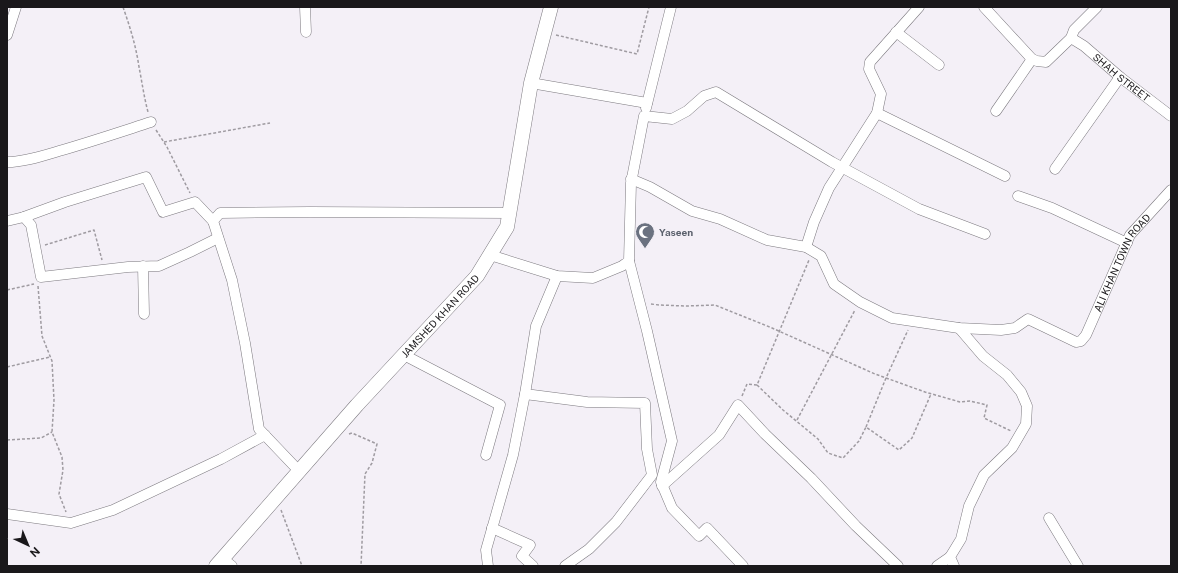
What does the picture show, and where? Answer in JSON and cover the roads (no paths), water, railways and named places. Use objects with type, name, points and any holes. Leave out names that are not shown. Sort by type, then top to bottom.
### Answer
[{"type":"street","points":[[7,35],[16,7]]},
{"type":"street","points":[[304,7],[306,32]]},
{"type":"street","name":"JAMSHED KHAN ROAD","points":[[223,563],[299,471],[477,276],[507,227],[531,83],[551,7]]},
{"type":"street","points":[[671,7],[647,102],[631,179],[629,261],[672,442],[661,482],[662,486],[672,508],[699,536],[707,528],[743,566]]},
{"type":"street","points":[[810,249],[814,222],[829,188],[877,112],[881,94],[869,69],[870,62],[919,7]]},
{"type":"street","points":[[984,7],[1032,59],[1046,62],[1071,38],[1074,30],[1097,7]]},
{"type":"street","points":[[896,32],[939,65]]},
{"type":"street","name":"SHAH STREET","points":[[1071,38],[1084,46],[1120,77],[1171,116]]},
{"type":"street","points":[[996,112],[1032,59]]},
{"type":"street","points":[[1055,169],[1120,77]]},
{"type":"street","points":[[531,83],[647,102]]},
{"type":"street","points":[[644,116],[672,119],[688,111],[704,96],[716,92],[797,142],[919,209],[985,234]]},
{"type":"street","points":[[877,112],[1005,176]]},
{"type":"street","points":[[7,162],[14,162],[41,156],[151,122]]},
{"type":"street","points":[[7,221],[24,217],[65,202],[146,177],[164,212],[195,202],[213,221],[232,280],[245,343],[259,429],[299,471]]},
{"type":"street","points":[[631,179],[650,187],[692,210],[720,219],[767,240],[810,249],[821,256],[834,284],[860,302],[892,318],[959,328],[983,356],[1007,375],[1021,392],[1027,406],[1026,424],[1012,448],[984,475],[969,506],[961,539],[952,562],[937,566]]},
{"type":"street","name":"ALI KHAN TOWN ROAD","points":[[959,328],[1008,329],[1015,328],[1028,319],[1076,342],[1081,341],[1086,335],[1130,235],[1171,190]]},
{"type":"street","points":[[1018,196],[1052,208],[1127,243]]},
{"type":"street","points":[[213,221],[220,213],[509,213]]},
{"type":"street","points":[[24,217],[31,225],[41,277],[143,266],[159,266],[218,238]]},
{"type":"street","points":[[490,255],[557,276],[593,278],[622,266],[629,261]]},
{"type":"street","points":[[143,266],[144,314]]},
{"type":"street","points":[[488,566],[486,550],[513,455],[536,326],[557,276]]},
{"type":"street","points":[[404,355],[500,404],[486,454]]},
{"type":"street","points":[[525,394],[587,402],[645,402],[647,448],[652,475],[616,522],[589,549],[564,566]]},
{"type":"street","points":[[662,486],[719,435],[738,405],[856,526],[898,566]]},
{"type":"street","points":[[7,514],[71,523],[113,510],[221,459],[265,435]]},
{"type":"street","points":[[1050,518],[1078,566]]},
{"type":"street","points":[[492,528],[530,545],[522,556],[533,566]]},
{"type":"place","name":"Yaseen","points":[[645,249]]}]
